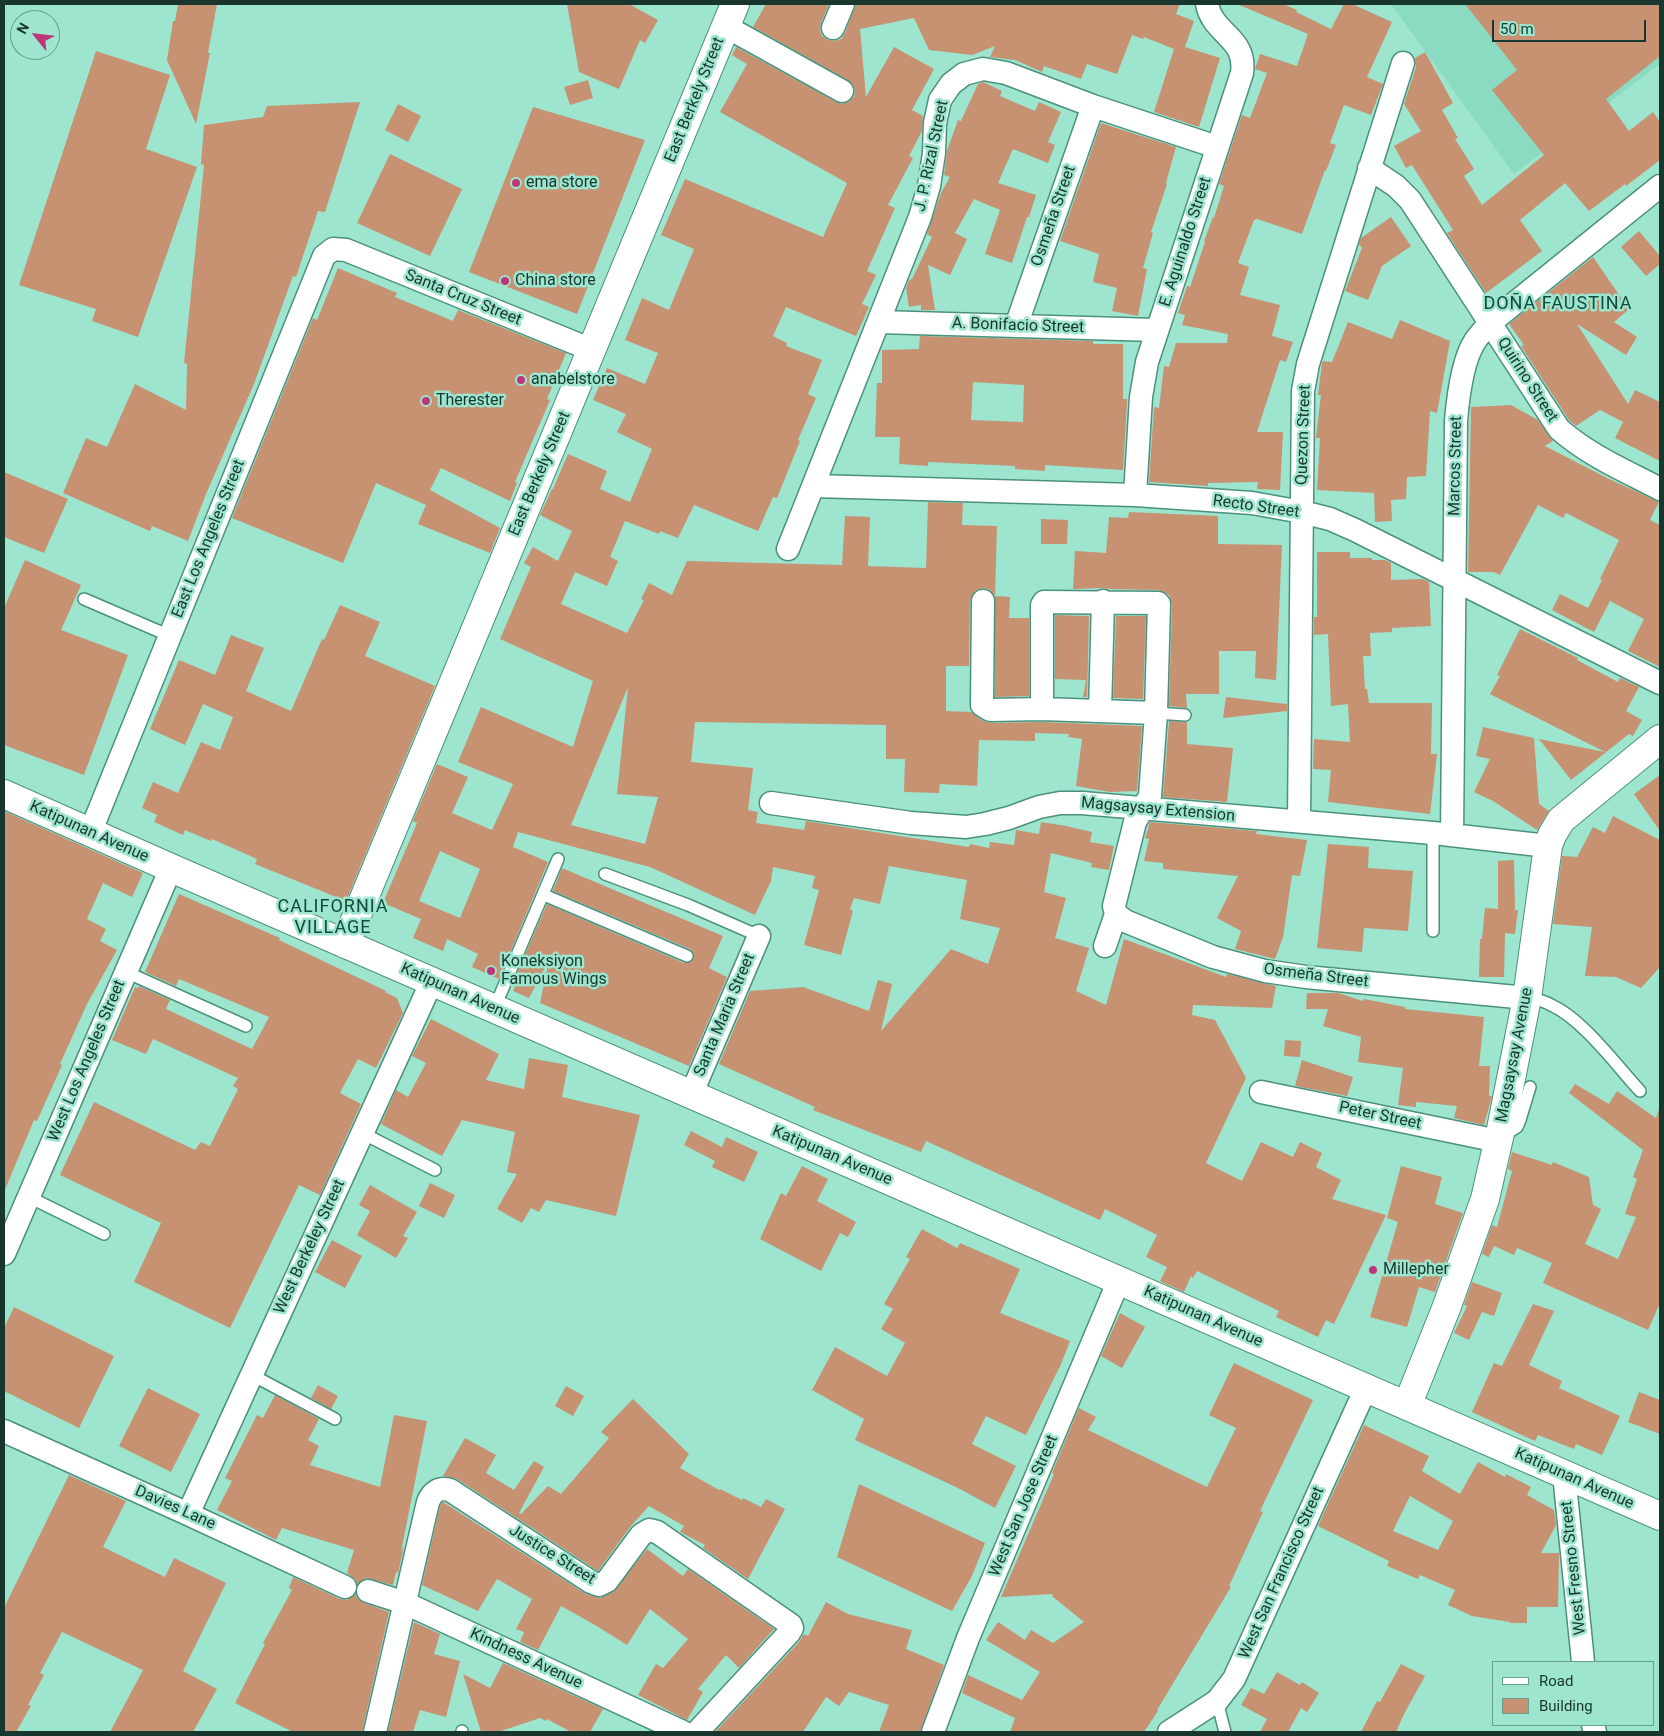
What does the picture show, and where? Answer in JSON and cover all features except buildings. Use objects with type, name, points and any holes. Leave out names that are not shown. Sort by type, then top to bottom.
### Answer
[{"type":"main road","name":"East Berkely Street","points":[[345,944],[730,15]]},
{"type":"main road","name":"Magsaysay Avenue","points":[[1407,1406],[1485,1199],[1500,1135],[1527,998],[1548,846],[1552,835],[1561,820],[1660,739]]},
{"type":"main road","name":"Katipunan Avenue","points":[[4,794],[1660,1516]]},
{"type":"street","points":[[832,28],[844,4]]},
{"type":"street","name":"E. Aguinaldo Street","points":[[1135,495],[1141,397],[1147,362],[1244,63],[1242,53],[1237,46],[1209,14],[1207,4]]},
{"type":"street","points":[[730,15],[842,91]]},
{"type":"street","name":"Quezon Street","points":[[1299,821],[1303,391],[1308,364],[1403,63]]},
{"type":"street","name":"J. P. Rizal Street","points":[[788,549],[920,217],[934,153],[940,100],[951,84],[964,74],[983,69],[1006,73],[1093,106],[1217,147]]},
{"type":"street","name":"Osmeña Street","points":[[1016,326],[1093,106]]},
{"type":"street","name":"Quirino Street","points":[[1369,168],[1396,186],[1410,200],[1559,429],[1572,441],[1660,489]]},
{"type":"street","name":"Marcos Street","points":[[1443,834],[1456,580],[1456,421],[1458,394],[1466,365],[1474,342],[1490,323],[1658,193]]},
{"type":"street","name":"Santa Cruz Street","points":[[333,249],[346,250],[592,350]]},
{"type":"street","name":"East Los Angeles Street","points":[[90,833],[324,256],[333,249]]},
{"type":"street","name":"A. Bonifacio Street","points":[[879,322],[1156,330]]},
{"type":"street","name":"Recto Street","points":[[814,486],[1135,495],[1252,503],[1302,512],[1330,519],[1355,530],[1660,683]]},
{"type":"street","points":[[983,601],[982,705],[990,710],[1042,709],[1156,713]]},
{"type":"street","points":[[1042,709],[1042,606],[1044,602],[1103,601],[1158,603],[1161,607],[1150,796],[1135,822],[1114,906],[1116,914],[1105,946]]},
{"type":"street","points":[[1100,711],[1103,601]]},
{"type":"street","name":"Magsaysay Extension","points":[[771,803],[911,824],[966,827],[1009,818],[1039,807],[1060,803],[1082,803],[1443,834],[1548,846]]},
{"type":"street","name":"West Los Angeles Street","points":[[4,1254],[171,868]]},
{"type":"street","name":"Osmeña Street","points":[[1116,914],[1125,922],[1213,957],[1264,971],[1306,977],[1527,998]]},
{"type":"street","name":"Santa Maria Street","points":[[691,1095],[759,936]]},
{"type":"street","name":"West Berkeley Street","points":[[188,1514],[432,981]]},
{"type":"street","name":"Peter Street","points":[[1261,1092],[1500,1135]]},
{"type":"street","name":"West San Jose Street","points":[[933,1732],[968,1638],[1119,1280]]},
{"type":"street","name":"West San Francisco Street","points":[[1169,1732],[1217,1702],[1234,1679],[1366,1388]]},
{"type":"street","name":"Davies Lane","points":[[4,1431],[345,1587]]},
{"type":"street","name":"West Fresno Street","points":[[1564,1474],[1583,1661]]},
{"type":"street","name":"Justice Street","points":[[375,1732],[428,1502],[431,1496],[438,1490],[450,1490],[598,1586],[606,1581],[641,1535],[649,1530],[660,1533],[792,1627],[789,1633],[697,1732]]},
{"type":"street","name":"Kindness Avenue","points":[[368,1591],[405,1603],[647,1725],[683,1732]]},
{"type":"lane","points":[[84,599],[170,636]]},
{"type":"lane","points":[[1156,713],[1186,715]]},
{"type":"lane","points":[[1433,931],[1443,834]]},
{"type":"lane","points":[[494,1009],[558,859]]},
{"type":"lane","points":[[605,874],[759,936]]},
{"type":"lane","points":[[544,894],[687,956]]},
{"type":"lane","points":[[126,972],[246,1026]]},
{"type":"lane","points":[[1527,998],[1555,1006],[1569,1015],[1640,1091]]},
{"type":"lane","points":[[1500,1135],[1511,1132],[1517,1127],[1530,1087]]},
{"type":"lane","points":[[362,1133],[435,1170]]},
{"type":"lane","points":[[29,1197],[104,1234]]},
{"type":"lane","points":[[252,1375],[335,1419]]},
{"type":"lane","points":[[1217,1702],[1225,1732]]},
{"type":"shaded area","points":[[1391,4],[1660,4],[1660,64],[1514,174]]},
{"type":"place","name":"ema store","points":[[516,183]]},
{"type":"place","name":"China store","points":[[505,281]]},
{"type":"place","name":"anabelstore","points":[[521,380]]},
{"type":"place","name":"Therester","points":[[426,401]]},
{"type":"place","name":"Koneksiyon Famous Wings","points":[[491,971]]},
{"type":"place","name":"Millepher","points":[[1373,1270]]},
{"type":"district","name":"DOÑA FAUSTINA","points":[[1558,304]]},
{"type":"district","name":"CALIFORNIA VILLAGE","points":[[333,918]]}]
